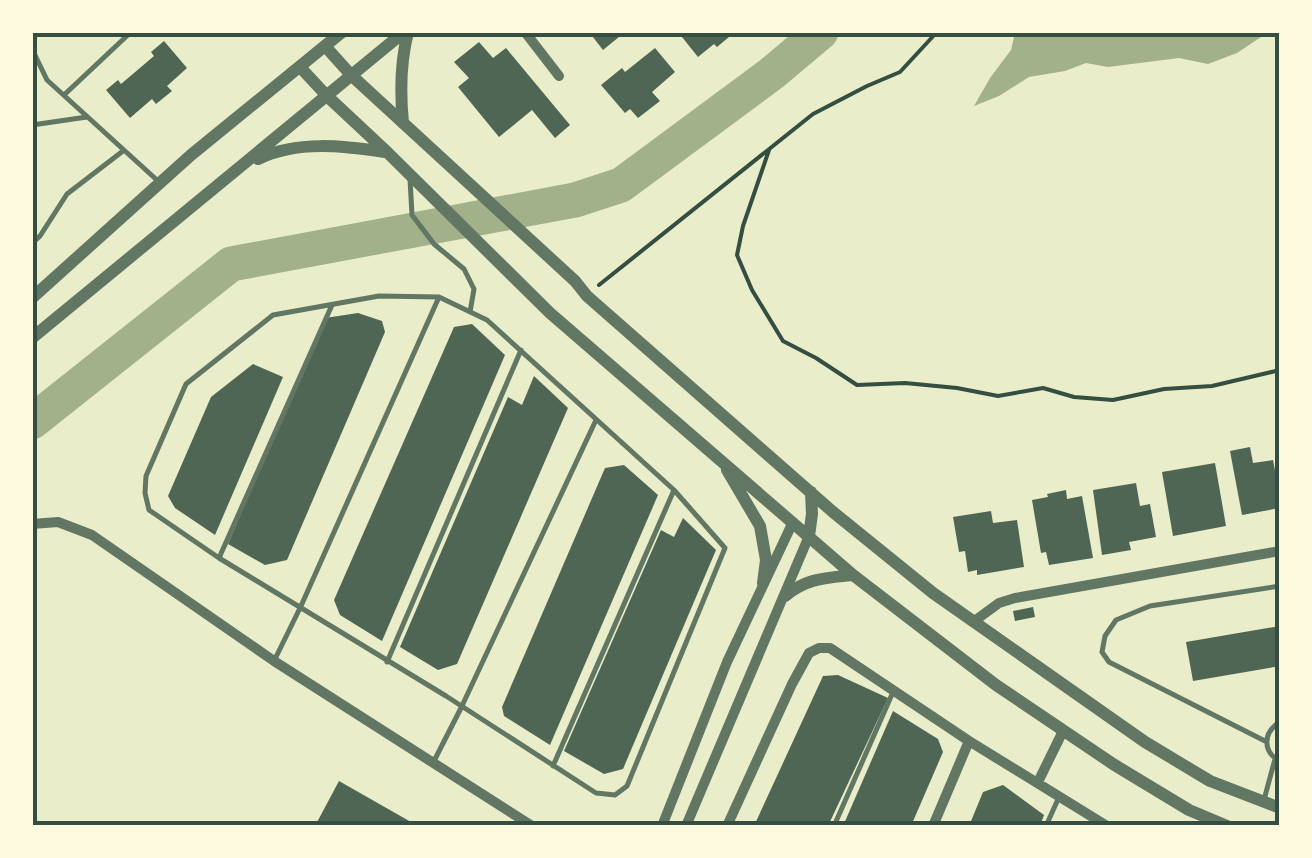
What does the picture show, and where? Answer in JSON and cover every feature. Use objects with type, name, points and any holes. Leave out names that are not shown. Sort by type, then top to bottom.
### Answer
[{"type":"street","points":[[32,298],[191,154],[342,32]]},
{"type":"street","points":[[32,338],[406,32]]},
{"type":"street","points":[[403,124],[400,90],[406,32]]},
{"type":"street","points":[[525,32],[560,76]]},
{"type":"street","points":[[325,46],[351,75],[587,296],[834,512],[933,593],[1146,742],[1210,781],[1274,803]]},
{"type":"street","points":[[300,66],[326,96],[550,313],[853,575],[996,686],[1145,785],[1226,826]]},
{"type":"street","points":[[240,167],[273,152],[310,146],[388,153]]},
{"type":"street","points":[[720,459],[760,526],[766,560],[763,583]]},
{"type":"street","points":[[686,826],[809,536],[811,492]]},
{"type":"street","points":[[662,826],[728,662],[793,522],[812,514],[834,512]]},
{"type":"street","points":[[32,524],[58,522],[92,534],[274,660],[532,826]]},
{"type":"street","points":[[973,622],[999,603],[1015,598],[1280,551]]},
{"type":"street","points":[[784,596],[798,585],[819,578],[853,575]]},
{"type":"street","points":[[726,826],[792,684],[809,653],[819,648],[830,648],[969,742],[1107,826]]},
{"type":"street","points":[[1038,782],[1063,730]]},
{"type":"street","points":[[933,826],[969,742]]},
{"type":"lane","points":[[63,95],[131,32]]},
{"type":"lane","points":[[32,48],[47,80],[160,183]]},
{"type":"lane","points":[[32,125],[87,117]]},
{"type":"lane","points":[[32,242],[67,194],[123,151]]},
{"type":"lane","points":[[410,175],[412,214],[434,244],[464,269],[474,289],[470,312]]},
{"type":"lane","points":[[379,296],[439,297],[470,312],[487,320],[674,490],[725,548],[627,786],[615,795],[596,793],[219,558],[149,510],[144,493],[146,476],[186,384],[273,315],[379,296]]},
{"type":"lane","points":[[274,660],[439,297]]},
{"type":"lane","points":[[219,558],[333,303]]},
{"type":"lane","points":[[387,662],[521,350]]},
{"type":"lane","points":[[432,763],[596,420]]},
{"type":"lane","points":[[553,766],[674,490]]},
{"type":"lane","points":[[1266,741],[1108,662],[1102,652],[1105,636],[1116,620],[1150,606],[1280,586]]},
{"type":"lane","points":[[834,826],[893,692]]},
{"type":"lane","points":[[1274,803],[1277,760],[1268,752],[1266,741],[1271,728],[1280,722]]},
{"type":"lane","points":[[1046,826],[1059,797]]},
{"type":"path","points":[[587,296],[813,114],[900,72],[938,32]]},
{"type":"path","points":[[769,150],[737,255],[752,290],[783,342],[856,385],[905,383],[998,396],[1043,388],[1074,398],[1113,400],[1164,389],[1212,386],[1280,370]]},
{"type":"shaded area","points":[[1015,32],[1267,33],[1237,53],[1208,64],[1179,58],[1108,67],[1086,63],[1029,77],[974,106],[1011,50]]},
{"type":"building","points":[[589,32],[625,32],[603,50]]},
{"type":"building","points":[[678,32],[735,32],[698,57]]},
{"type":"building","points":[[164,41],[187,68],[167,86],[172,91],[156,104],[152,99],[130,118],[106,90],[118,80],[121,84],[154,56],[151,52]]},
{"type":"building","points":[[479,42],[493,58],[506,48],[570,125],[555,138],[532,110],[499,137],[458,87],[469,78],[454,62]]},
{"type":"building","points":[[655,48],[675,72],[652,92],[660,101],[638,118],[630,109],[625,113],[601,85]]},
{"type":"building","points":[[358,313],[382,321],[385,332],[287,560],[265,565],[228,544],[325,318]]},
{"type":"building","points":[[472,324],[505,355],[382,641],[340,615],[334,600],[454,327]]},
{"type":"building","points":[[253,364],[283,377],[215,535],[175,508],[168,496],[211,397]]},
{"type":"building","points":[[534,376],[568,408],[457,664],[438,670],[400,647],[508,397],[522,405]]},
{"type":"building","points":[[1250,447],[1253,463],[1273,460],[1277,481],[1280,480],[1280,508],[1242,515],[1230,451]]},
{"type":"building","points":[[1215,463],[1226,526],[1173,536],[1162,472]]},
{"type":"building","points":[[624,465],[658,495],[550,745],[504,716],[502,707],[605,468]]},
{"type":"building","points":[[1136,483],[1140,506],[1150,504],[1156,537],[1129,542],[1131,550],[1102,555],[1093,490]]},
{"type":"building","points":[[1066,490],[1067,499],[1082,496],[1093,558],[1049,565],[1046,552],[1041,553],[1032,500]]},
{"type":"building","points":[[991,511],[993,523],[1017,520],[1024,567],[977,575],[977,570],[968,572],[965,551],[959,552],[953,517]]},
{"type":"building","points":[[683,518],[716,550],[623,769],[604,774],[564,751],[661,530],[674,537]]},
{"type":"building","points":[[1033,607],[1035,617],[1015,621],[1013,611]]},
{"type":"building","points":[[1280,626],[1280,666],[1193,681],[1186,642]]},
{"type":"building","points":[[838,675],[888,698],[828,826],[754,826],[823,676]]},
{"type":"building","points":[[893,711],[938,739],[943,752],[911,826],[843,826]]},
{"type":"building","points":[[339,781],[418,826],[315,826]]},
{"type":"building","points":[[1003,785],[1044,815],[1040,826],[969,826],[983,792]]},
{"type":"waterway","points":[[32,422],[231,264],[575,200],[621,185],[821,32]]}]
